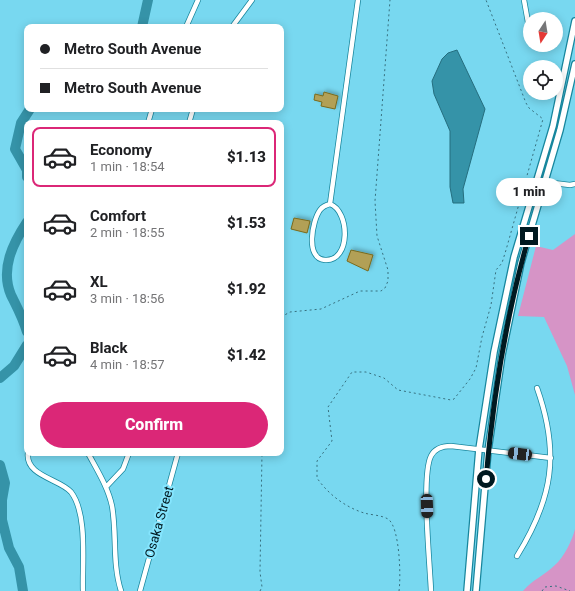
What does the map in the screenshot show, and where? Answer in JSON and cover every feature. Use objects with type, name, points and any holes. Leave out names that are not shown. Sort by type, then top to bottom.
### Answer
[{"type":"street","points":[[187,24],[198,0]]},
{"type":"street","points":[[234,24],[252,0]]},
{"type":"street","points":[[330,204],[358,0]]},
{"type":"street","points":[[524,0],[526,12]]},
{"type":"street","points":[[467,591],[480,450],[503,304],[514,257],[553,126],[575,21]]},
{"type":"street","points":[[476,591],[488,451],[502,355],[521,263],[560,130],[575,64]]},
{"type":"street","points":[[537,181],[570,186],[575,184]]},
{"type":"street","points":[[330,204],[337,206],[341,214],[344,226],[344,245],[340,254],[334,259],[325,260],[318,258],[313,253],[312,247],[319,211],[324,206],[330,204]]},
{"type":"street","points":[[517,556],[538,520],[547,492],[550,458],[547,418],[537,388]]},
{"type":"street","points":[[431,591],[426,478],[430,456],[435,450],[443,446],[550,458]]},
{"type":"street","points":[[29,456],[32,466],[39,473],[65,487],[76,501],[82,528],[83,591]]},
{"type":"street","points":[[90,456],[106,487],[112,506],[115,542],[115,572],[121,591]]},
{"type":"street","points":[[106,487],[124,469],[128,456]]},
{"type":"street","name":"Osaka Street","points":[[140,591],[177,456]]},
{"type":"path","points":[[284,315],[290,312],[321,308],[360,291],[381,291],[386,288],[388,281],[388,270],[377,236],[375,201],[390,0]]},
{"type":"path","points":[[399,591],[400,570],[396,532],[393,525],[388,519],[362,512],[345,504],[330,494],[317,478],[317,461],[332,441],[328,407],[352,372],[366,372],[384,378],[398,390],[451,400],[454,399],[470,379],[476,368],[482,337],[491,305],[496,270],[502,263],[543,119],[540,115],[529,108],[526,103],[486,0]]},
{"type":"path","points":[[260,591],[262,587],[260,572],[262,456]]},
{"type":"path","points":[[542,591],[545,587],[556,586],[570,591]]},
{"type":"shaded area","points":[[575,234],[575,395],[567,366],[544,317],[518,316],[536,246],[553,250]]},
{"type":"shaded area","points":[[575,529],[575,591],[523,591],[551,569],[562,558],[572,539]]},
{"type":"water","points":[[457,50],[485,109],[463,189],[464,203],[453,203],[450,187],[450,131],[434,94],[432,81],[442,59],[448,53]]},
{"type":"building","points":[[324,92],[338,96],[335,109],[321,106],[322,102],[314,100],[315,94],[323,96]]},
{"type":"building","points":[[294,218],[310,221],[307,233],[291,229]]},
{"type":"building","points":[[351,250],[373,255],[368,271],[347,261]]},
{"type":"waterway","points":[[143,24],[148,0]]},
{"type":"waterway","points":[[24,165],[15,149],[21,123],[28,112]]},
{"type":"waterway","points":[[24,227],[13,247],[7,276],[11,295],[24,323]]},
{"type":"waterway","points":[[0,378],[14,366],[24,350]]},
{"type":"waterway","points":[[0,465],[5,483],[2,500],[2,520],[9,548],[19,567],[23,591]]},
{"type":"route","points":[[486,479],[488,451],[502,355],[521,263],[529,236]]}]
